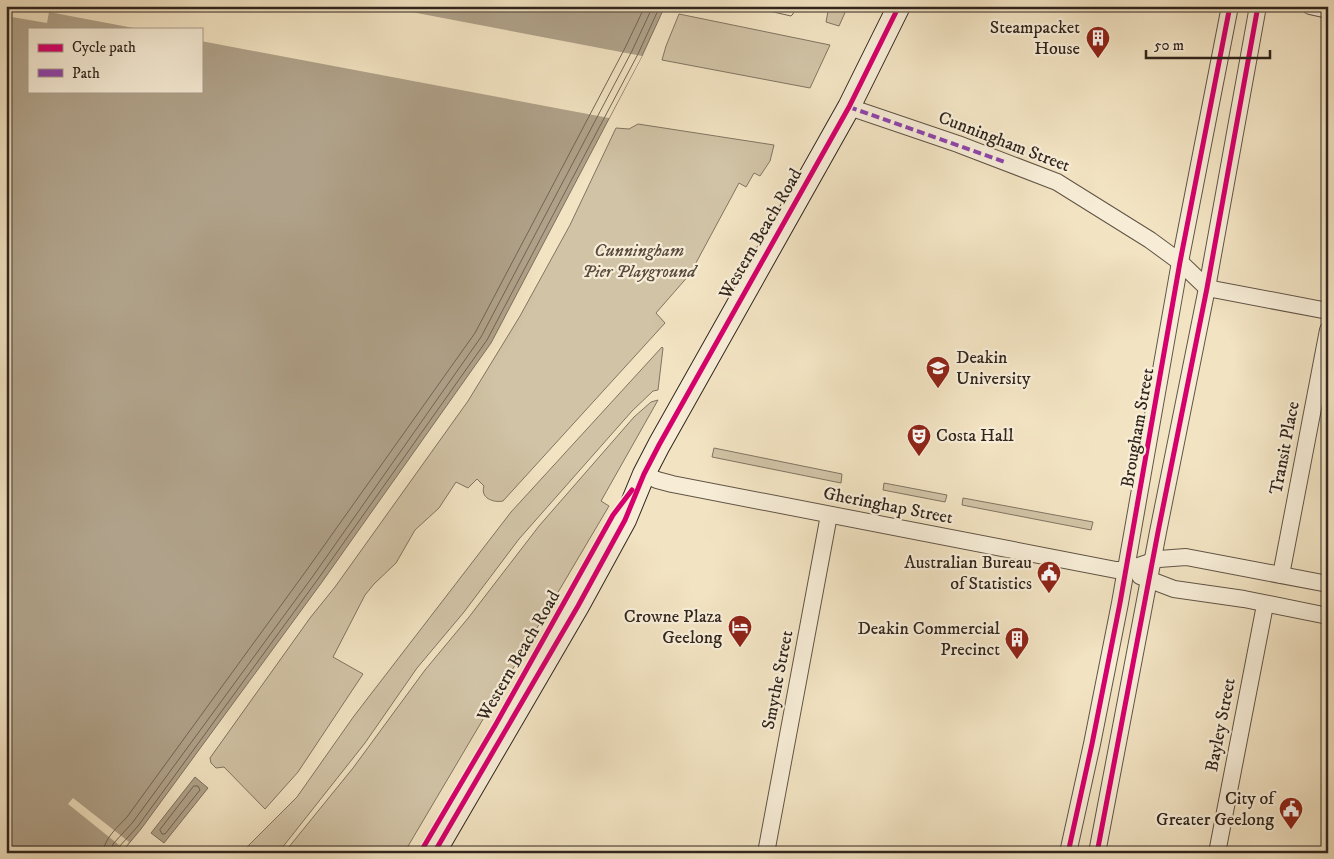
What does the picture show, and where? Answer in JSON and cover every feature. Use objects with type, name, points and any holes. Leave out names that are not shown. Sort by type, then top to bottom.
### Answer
[{"type":"street","name":"Western Beach Road","points":[[434,853],[578,606],[625,520],[644,474],[776,234],[849,107],[899,6]]},
{"type":"street","name":"Brougham Street","points":[[1068,853],[1094,735],[1126,570],[1180,262],[1230,6]]},
{"type":"street","points":[[1097,853],[1148,580],[1207,288],[1258,6]]},
{"type":"street","points":[[1310,6],[1328,10]]},
{"type":"street","name":"Cunningham Street","points":[[849,107],[1057,182],[1150,240],[1180,262],[1207,288]]},
{"type":"street","points":[[1207,288],[1328,311]]},
{"type":"street","name":"Transit Place","points":[[1281,575],[1328,330]]},
{"type":"street","name":"Western Beach Road","points":[[420,853],[496,724],[613,515],[644,474]]},
{"type":"street","name":"Gheringhap Street","points":[[644,474],[664,482],[829,515],[1110,569],[1126,570],[1174,589],[1328,616]]},
{"type":"street","name":"Smythe Street","points":[[766,853],[829,515]]},
{"type":"street","name":"Gheringhap Street","points":[[1126,570],[1152,560],[1186,557],[1328,584]]},
{"type":"street","name":"Bayley Street","points":[[1217,853],[1265,605]]},
{"type":"green space","points":[[829,6],[848,6],[839,26],[826,22]]},
{"type":"green space","points":[[679,14],[830,45],[810,88],[662,60]]},
{"type":"green space","name":"Cunningham Pier Playground","points":[[638,124],[774,145],[770,161],[760,176],[754,173],[746,187],[739,183],[690,274],[656,313],[665,323],[503,501],[488,499],[484,494],[484,486],[477,479],[468,488],[456,482],[439,508],[415,530],[396,563],[365,595],[333,657],[363,674],[298,772],[265,809],[224,767],[216,768],[211,763],[210,758],[468,401],[520,316],[570,225],[616,128],[629,129]]},
{"type":"green space","points":[[662,347],[658,390],[653,391],[632,411],[519,539],[464,612],[417,668],[365,743],[278,853],[241,853],[297,797],[354,716],[511,512]]},
{"type":"green space","points":[[658,400],[601,501],[609,506],[404,853],[284,853],[353,768],[425,670],[469,617],[539,526],[634,417],[651,402]]},
{"type":"green space","points":[[714,448],[842,474],[841,483],[712,457]]},
{"type":"green space","points":[[884,483],[947,495],[945,502],[883,490]]},
{"type":"green space","points":[[963,498],[1093,522],[1091,530],[962,505]]},
{"type":"water","points":[[6,6],[665,6],[642,56],[491,343],[322,582],[141,829],[121,853],[6,853]]},
{"type":"water","points":[[195,777],[208,788],[164,843],[151,833]]},
{"type":"pier","points":[[6,6],[380,6],[642,56],[609,118],[202,41],[202,28],[134,28],[49,12],[47,23],[6,16]]},
{"type":"pier","points":[[723,6],[800,6],[797,22]]},
{"type":"pier","points":[[73,798],[129,842],[124,849],[68,804]]},
{"type":"marked path","points":[[849,107],[1005,162]]},
{"type":"cycle path","points":[[434,853],[578,606],[625,520],[644,474],[659,445],[849,107],[899,6]]},
{"type":"cycle path","points":[[1068,853],[1120,603],[1180,262],[1230,6]]},
{"type":"cycle path","points":[[1097,853],[1207,288],[1258,6]]},
{"type":"cycle path","points":[[420,853],[496,724],[613,515],[632,490]]},
{"type":"place","name":"Steampacket House","points":[[1098,59]]},
{"type":"place","name":"Deakin University","points":[[938,389]]},
{"type":"place","name":"Costa Hall","points":[[919,457]]},
{"type":"place","name":"Australian Bureau of Statistics","points":[[1049,594]]},
{"type":"place","name":"Crowne Plaza Geelong","points":[[740,648]]},
{"type":"place","name":"Deakin Commercial Precinct","points":[[1017,660]]},
{"type":"place","name":"City of Greater Geelong","points":[[1291,830]]}]
